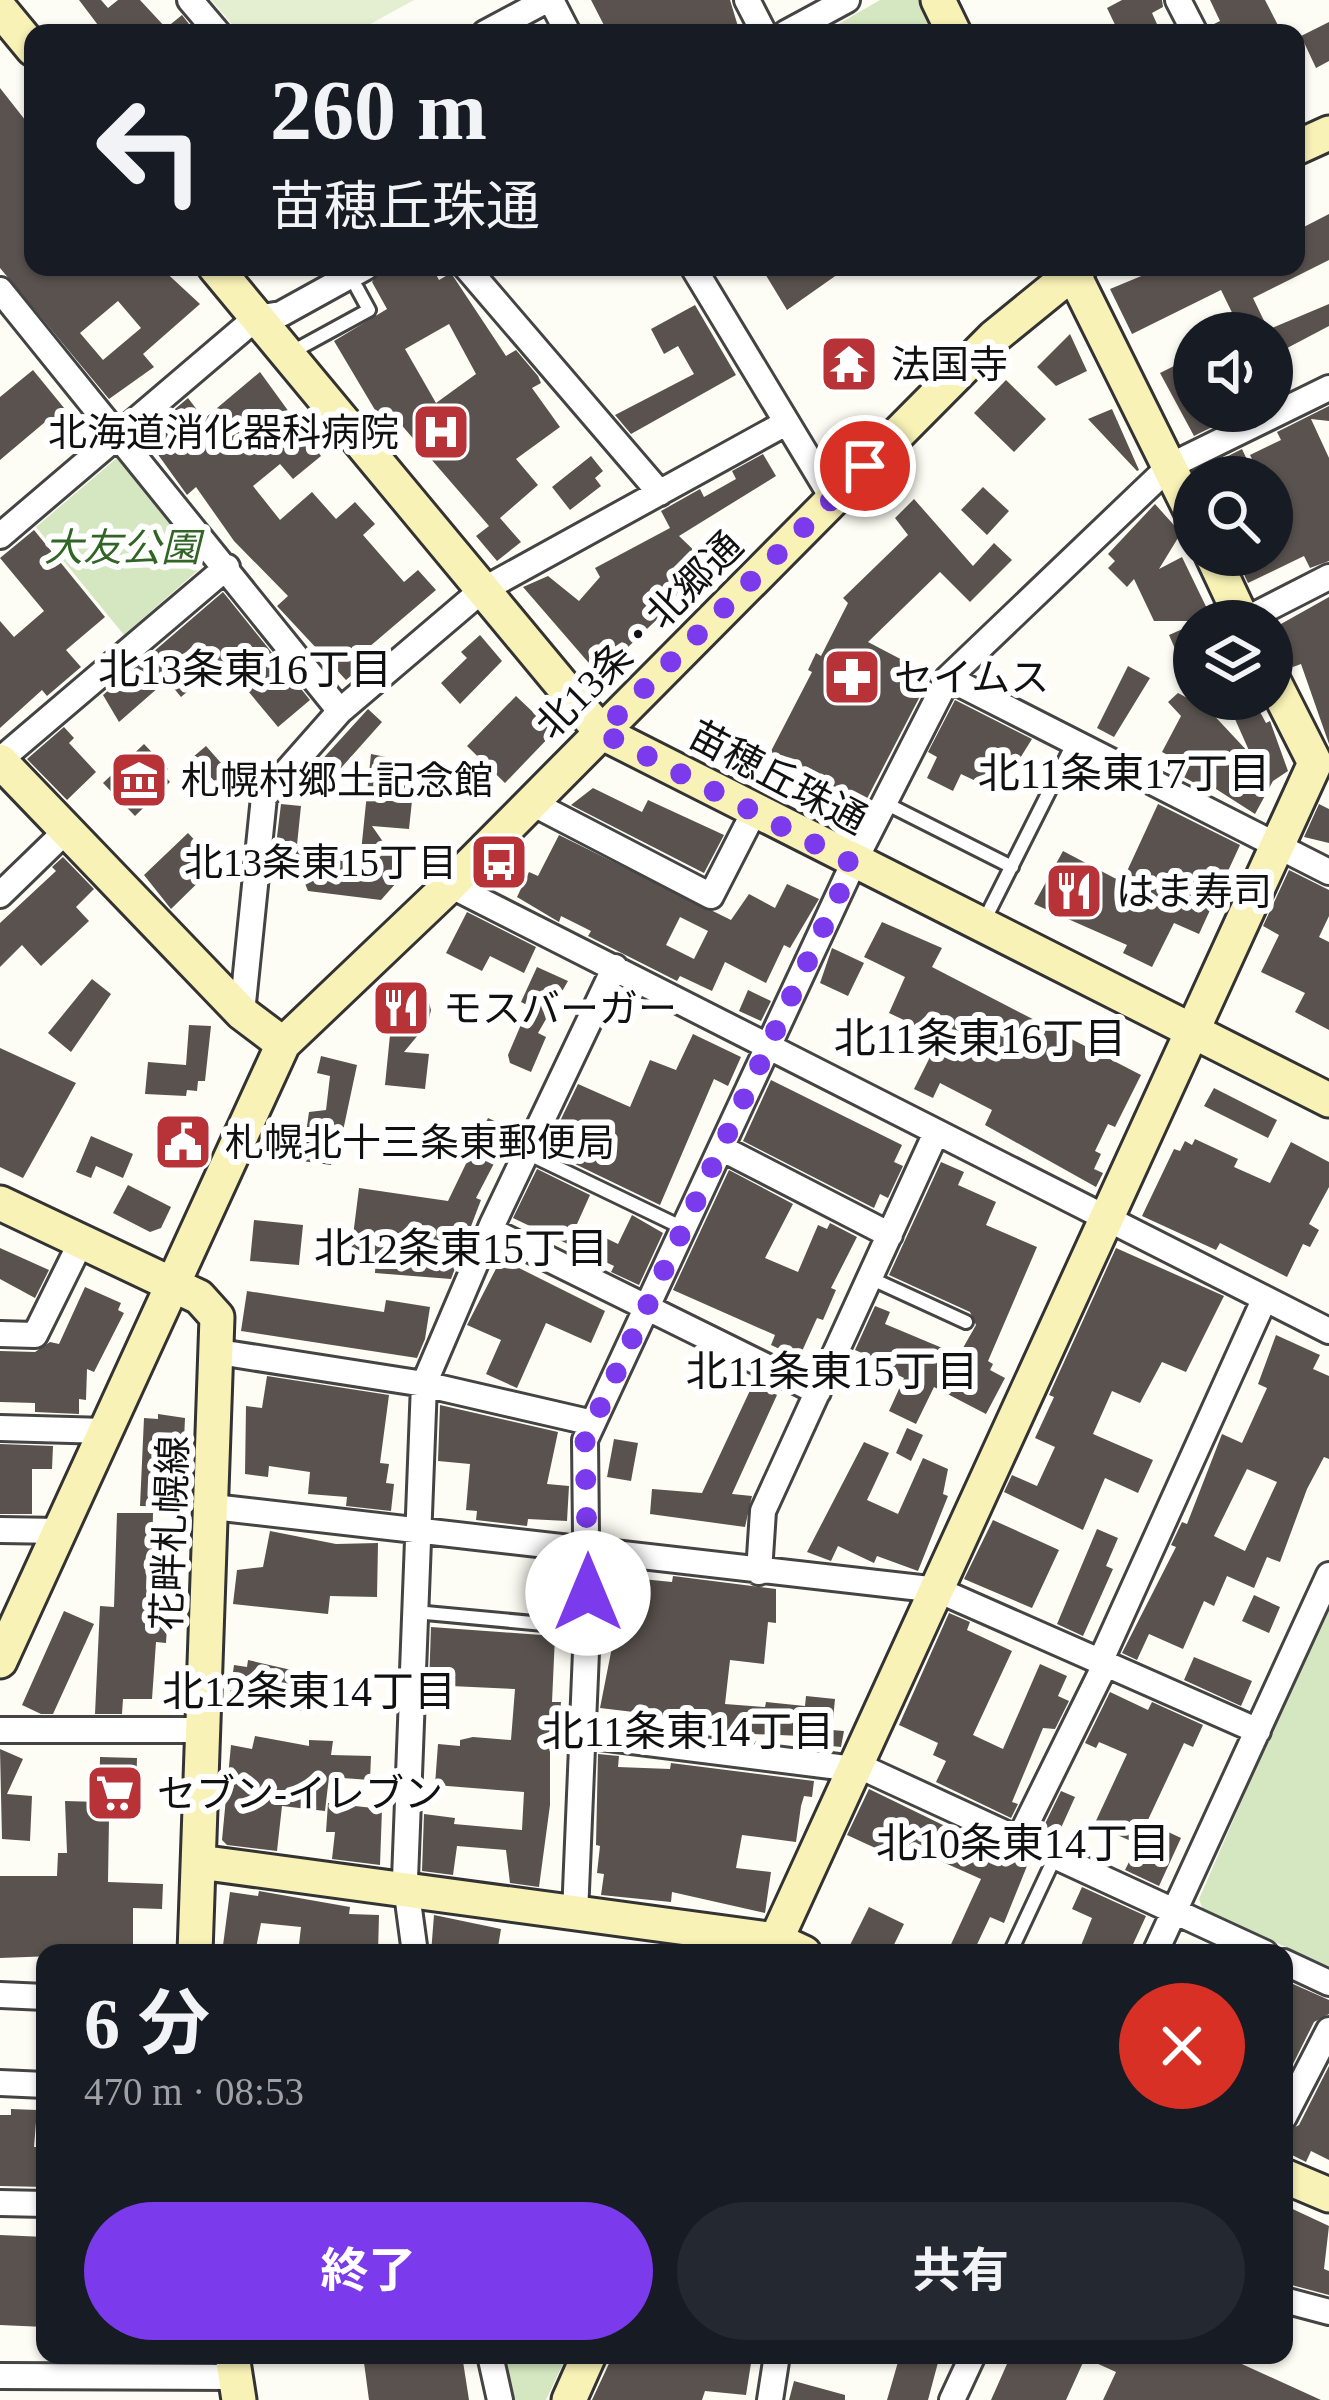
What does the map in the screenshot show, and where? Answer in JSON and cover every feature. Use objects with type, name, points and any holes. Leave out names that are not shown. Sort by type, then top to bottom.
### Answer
[{"type":"street","points":[[190,0],[210,24]]},
{"type":"street","points":[[502,24],[549,0]]},
{"type":"street","points":[[803,24],[847,0]]},
{"type":"street","points":[[0,9],[24,38]]},
{"type":"street","name":"苗穂丘珠通","points":[[222,276],[601,732],[853,864],[1329,1100]]},
{"type":"street","points":[[474,276],[660,493]]},
{"type":"street","points":[[698,276],[833,499]]},
{"type":"street","name":"北13条・北郷通","points":[[2,1650],[283,1044],[450,885],[994,337],[1065,276]]},
{"type":"street","points":[[1078,276],[1173,472]]},
{"type":"street","points":[[0,536],[256,318],[281,314],[362,277]]},
{"type":"street","points":[[0,290],[340,711]]},
{"type":"street","points":[[575,1914],[587,1628],[585,1440],[853,864],[948,678],[1170,466],[1329,388]]},
{"type":"street","points":[[242,1012],[264,797],[340,711],[481,591],[784,424]]},
{"type":"street","points":[[227,567],[0,760],[242,1012],[283,1044]]},
{"type":"street","points":[[1284,600],[1329,577]]},
{"type":"street","points":[[948,678],[1329,872]]},
{"type":"street","points":[[786,1944],[853,1769],[1278,846],[1322,761],[1293,713]]},
{"type":"street","points":[[532,803],[711,896],[755,810]]},
{"type":"street","points":[[0,895],[68,829]]},
{"type":"street","points":[[450,885],[1329,1331]]},
{"type":"street","points":[[414,1944],[405,1891],[424,1384],[490,1230],[615,967]]},
{"type":"street","points":[[759,1572],[763,1511],[935,1135]]},
{"type":"street","points":[[723,1148],[890,1235]]},
{"type":"street","points":[[0,1203],[173,1285]]},
{"type":"street","points":[[490,1230],[818,1392]]},
{"type":"street","points":[[0,1334],[35,1335],[81,1242]]},
{"type":"street","name":"花畔札幌線","points":[[173,1285],[199,1297],[218,1317],[195,1944]]},
{"type":"street","points":[[1018,1841],[1101,1673],[1100,1662],[1264,1300]]},
{"type":"street","points":[[219,1352],[424,1384],[592,1423]]},
{"type":"street","points":[[0,1428],[106,1431]]},
{"type":"street","points":[[212,1507],[938,1590],[1258,1731]]},
{"type":"street","points":[[0,1529],[60,1531]]},
{"type":"street","points":[[1159,1944],[1329,1575]]},
{"type":"street","points":[[0,1730],[204,1730]]},
{"type":"street","points":[[584,1735],[870,1771],[1246,1944]]},
{"type":"street","points":[[199,1862],[754,1944]]},
{"type":"street","points":[[1293,1966],[1329,1983]]},
{"type":"street","points":[[0,1994],[36,1996]]},
{"type":"street","points":[[1293,2100],[1329,2030]]},
{"type":"street","points":[[0,2083],[36,2085]]},
{"type":"street","points":[[1293,2180],[1329,2195]]},
{"type":"street","points":[[0,2204],[36,2204]]},
{"type":"street","points":[[1293,2302],[1329,2312]]},
{"type":"street","points":[[492,2364],[500,2400]]},
{"type":"street","points":[[568,2400],[585,2364]]},
{"type":"street","points":[[770,2400],[776,2364]]},
{"type":"street","points":[[952,2400],[969,2364]]},
{"type":"street","points":[[15,2384],[235,2377]]},
{"type":"lane","points":[[287,354],[369,310],[362,277]]},
{"type":"lane","points":[[981,927],[1074,742]]},
{"type":"lane","points":[[884,802],[1012,867]]},
{"type":"lane","points":[[526,1152],[685,1228]]},
{"type":"lane","points":[[870,1278],[966,1322]]},
{"type":"lane","points":[[413,1612],[587,1628]]},
{"type":"lane","points":[[1014,1944],[1055,1857]]},
{"type":"green space","points":[[211,0],[414,0],[370,24],[232,24]]},
{"type":"green space","points":[[880,0],[919,0],[931,24],[839,24]]},
{"type":"green space","name":"大友公園","points":[[118,457],[204,565],[124,635],[36,527]]},
{"type":"green space","points":[[1329,1600],[1329,1966],[1293,1950],[1293,1944],[1280,1944],[1203,1910],[1199,1899]]},
{"type":"green space","points":[[502,2364],[563,2364],[546,2400],[510,2400]]},
{"type":"building","points":[[79,0],[101,0],[108,8],[118,0],[140,0],[162,24],[97,24]]},
{"type":"building","points":[[591,0],[730,0],[737,24],[603,24]]},
{"type":"building","points":[[1122,0],[1162,0],[1163,7],[1152,13],[1157,24],[1115,24],[1107,8]]},
{"type":"building","points":[[1210,0],[1265,0],[1277,24],[1214,24],[1220,21]]},
{"type":"building","points":[[1329,22],[1329,61],[1316,68],[1305,34]]},
{"type":"building","points":[[0,88],[24,119],[24,276],[170,276],[200,304],[143,354],[154,367],[109,399],[0,268]],"holes":[[[118,301],[141,328],[103,360],[80,333]]]},
{"type":"building","points":[[1329,214],[1329,260],[1305,272],[1305,226]]},
{"type":"building","points":[[376,276],[437,276],[439,280],[453,276],[506,356],[516,350],[538,376],[541,383],[532,388],[560,427],[516,459],[538,485],[500,518],[521,542],[497,561],[476,536],[489,526],[398,421],[392,424],[375,410],[334,341],[387,309],[372,282]],"holes":[[[449,324],[476,374],[436,403],[405,349]]]},
{"type":"building","points":[[766,276],[835,276],[787,310]]},
{"type":"building","points":[[1141,276],[1297,276],[1253,298],[1260,312],[1232,312],[1221,290],[1132,334],[1110,289]]},
{"type":"building","points":[[1329,304],[1329,326],[1293,345],[1293,319]]},
{"type":"building","points":[[695,305],[736,375],[631,434],[615,415],[694,374],[678,346],[664,354],[651,329]]},
{"type":"building","points":[[1070,334],[1087,371],[1056,386],[1037,367]]},
{"type":"building","points":[[1173,366],[1173,397],[1160,373]]},
{"type":"building","points":[[33,370],[69,414],[56,424],[51,417],[0,460],[0,397]]},
{"type":"building","points":[[260,372],[321,456],[293,479],[280,464],[253,486],[280,520],[312,492],[336,519],[355,502],[375,524],[363,535],[404,582],[418,570],[436,590],[362,653],[368,661],[346,680],[277,606],[288,596],[234,541],[196,487],[187,495],[144,435],[188,398],[204,419]]},
{"type":"building","points":[[1006,380],[1046,419],[1014,452],[974,413]]},
{"type":"building","points":[[1329,406],[1329,421],[1311,419],[1329,458],[1329,561],[1310,568],[1304,556],[1293,561],[1293,456],[1250,455],[1281,440],[1277,432],[1293,432],[1293,424]]},
{"type":"building","points":[[1112,409],[1139,470],[1137,471],[1088,419]]},
{"type":"building","points":[[763,454],[776,476],[679,536],[702,558],[682,580],[690,588],[627,648],[622,642],[594,669],[523,587],[548,576],[579,601],[600,577],[595,568],[670,528],[661,511],[700,489],[704,497],[736,479],[732,471]]},
{"type":"building","points":[[591,456],[603,471],[595,478],[601,486],[570,510],[552,487]]},
{"type":"building","points":[[983,487],[1009,511],[987,535],[961,510]]},
{"type":"building","points":[[914,499],[973,566],[994,543],[1012,560],[970,602],[940,572],[868,642],[931,675],[857,818],[837,807],[843,794],[769,755],[812,672],[808,670],[816,653],[821,656],[848,603],[843,598],[908,535],[895,518]]},
{"type":"building","points":[[1155,504],[1173,524],[1173,546],[1159,569],[1173,562],[1173,576],[1191,576],[1203,600],[1173,600],[1173,621],[1154,621],[1134,579],[1127,587],[1108,568],[1115,561],[1108,554]]},
{"type":"building","points":[[34,530],[105,617],[66,650],[81,667],[47,696],[42,690],[0,728],[0,621],[14,637],[44,611],[0,558]]},
{"type":"building","points":[[223,592],[310,700],[278,727],[223,661],[181,697],[167,680],[119,722],[103,695]]},
{"type":"building","points":[[1329,597],[1329,744],[1301,664],[1293,667],[1293,617]]},
{"type":"building","points":[[480,635],[502,661],[460,704],[441,683],[467,658],[461,652]]},
{"type":"building","points":[[1128,666],[1150,678],[1114,737],[1097,728]]},
{"type":"building","points":[[516,696],[554,732],[505,783],[467,746]]},
{"type":"building","points":[[955,700],[1032,739],[999,792],[961,774],[953,791],[927,778],[937,757],[928,752]]},
{"type":"building","points":[[368,709],[382,722],[333,777],[318,764]]},
{"type":"building","points":[[1179,720],[1218,720],[1251,755],[1235,720],[1264,720],[1270,721],[1288,771],[1273,781],[1255,814],[1202,780],[1200,786],[1180,775],[1185,764],[1162,752]]},
{"type":"building","points":[[64,727],[74,738],[69,743],[96,772],[67,800],[27,759]]},
{"type":"building","points":[[144,744],[168,769],[163,774],[170,782],[135,816],[103,783]]},
{"type":"building","points":[[206,746],[244,789],[231,800],[193,757]]},
{"type":"building","points":[[371,754],[416,763],[409,829],[372,826],[405,873],[381,900],[308,891],[304,881],[272,878],[281,804],[301,806],[297,845],[361,852]]},
{"type":"building","points":[[593,788],[642,812],[648,800],[724,835],[704,873],[571,805]]},
{"type":"building","points":[[1158,804],[1240,845],[1199,934],[1174,923],[1152,967],[1123,953],[1127,945],[1034,904],[1063,851],[1122,882]]},
{"type":"building","points":[[1319,804],[1329,809],[1329,843],[1304,837]]},
{"type":"building","points":[[188,833],[217,864],[171,909],[144,875]]},
{"type":"building","points":[[559,835],[731,920],[749,894],[775,908],[787,884],[819,899],[790,948],[784,945],[766,983],[725,962],[712,991],[680,976],[677,981],[588,936],[591,931],[561,916],[559,922],[517,897],[529,872],[538,876]],"holes":[[[680,917],[708,931],[694,959],[666,945]]]},
{"type":"building","points":[[63,857],[94,889],[76,907],[89,921],[41,966],[22,945],[0,967],[0,923],[56,871],[52,867]]},
{"type":"building","points":[[1289,870],[1329,890],[1329,916],[1319,937],[1329,942],[1329,1030],[1295,1012],[1305,993],[1261,972],[1279,935],[1263,926]]},
{"type":"building","points":[[467,912],[536,947],[524,973],[490,956],[482,971],[446,953]]},
{"type":"building","points":[[882,922],[942,948],[932,967],[1141,1075],[1115,1127],[1108,1124],[1095,1151],[1101,1154],[1094,1169],[1103,1173],[1096,1187],[985,1125],[992,1110],[940,1083],[933,1098],[914,1089],[940,1037],[889,1013],[905,977],[864,957]]},
{"type":"building","points":[[832,948],[864,963],[848,996],[820,983]]},
{"type":"building","points":[[537,967],[568,981],[538,1033],[546,1037],[531,1072],[510,1063],[508,1055],[529,1006],[521,1002]]},
{"type":"building","points":[[92,979],[111,994],[71,1052],[48,1033]]},
{"type":"building","points":[[748,990],[771,1001],[761,1021],[739,1011]]},
{"type":"building","points":[[394,995],[429,1003],[428,1023],[404,1052],[429,1054],[425,1089],[385,1085]]},
{"type":"building","points":[[189,1025],[211,1026],[205,1081],[198,1081],[197,1091],[187,1090],[186,1096],[145,1094],[148,1062],[186,1065]]},
{"type":"building","points":[[693,1034],[741,1057],[728,1086],[714,1079],[660,1205],[546,1150],[578,1084],[630,1107],[650,1060],[676,1070]]},
{"type":"building","points":[[0,1048],[76,1083],[23,1178],[0,1167]]},
{"type":"building","points":[[321,1056],[357,1065],[340,1145],[334,1144],[331,1165],[302,1161],[309,1112],[326,1110],[330,1076],[317,1073]]},
{"type":"building","points":[[771,1080],[902,1145],[894,1162],[903,1166],[888,1198],[880,1194],[874,1208],[743,1141]]},
{"type":"building","points":[[1214,1088],[1277,1120],[1268,1138],[1204,1106]]},
{"type":"building","points":[[488,1118],[512,1129],[476,1198],[481,1200],[451,1279],[375,1273],[376,1255],[351,1252],[359,1188],[448,1201]]},
{"type":"building","points":[[176,1122],[198,1132],[184,1161],[162,1151]]},
{"type":"building","points":[[91,1136],[133,1154],[123,1178],[96,1166],[91,1178],[76,1172]]},
{"type":"building","points":[[1195,1139],[1238,1159],[1234,1167],[1270,1183],[1291,1142],[1329,1162],[1329,1187],[1309,1224],[1319,1230],[1310,1247],[1303,1244],[1287,1277],[1220,1243],[1216,1250],[1142,1216],[1174,1149],[1180,1151],[1185,1141],[1192,1145]]},
{"type":"building","points":[[941,1162],[964,1172],[958,1185],[996,1202],[986,1225],[1037,1247],[988,1361],[993,1364],[990,1370],[1005,1378],[986,1414],[934,1387],[916,1424],[889,1411],[904,1378],[894,1373],[896,1368],[855,1350],[875,1306],[890,1312],[885,1324],[959,1355],[976,1325],[970,1312],[889,1275]]},
{"type":"building","points":[[537,1169],[590,1195],[577,1224],[618,1244],[632,1215],[663,1233],[639,1285],[611,1272],[614,1266],[513,1218]]},
{"type":"building","points":[[729,1170],[793,1204],[765,1258],[798,1272],[818,1225],[827,1229],[830,1223],[857,1237],[831,1288],[836,1290],[823,1320],[817,1318],[799,1358],[771,1345],[775,1335],[673,1290]]},
{"type":"building","points":[[128,1185],[171,1207],[161,1228],[150,1232],[113,1213]]},
{"type":"building","points":[[254,1220],[303,1225],[299,1265],[250,1261]]},
{"type":"building","points":[[0,1248],[49,1270],[35,1298],[0,1279]]},
{"type":"building","points":[[1116,1248],[1224,1296],[1186,1372],[1162,1362],[1140,1403],[1112,1391],[1093,1434],[1153,1460],[1138,1493],[1105,1478],[1083,1530],[1004,1492],[1012,1475],[1037,1486],[1055,1447],[1035,1438],[1054,1397],[1049,1395]]},
{"type":"building","points":[[501,1259],[605,1311],[591,1343],[546,1323],[517,1388],[486,1374],[501,1340],[467,1325]]},
{"type":"building","points":[[85,1287],[121,1303],[118,1310],[124,1313],[94,1372],[87,1369],[86,1400],[79,1399],[79,1414],[35,1412],[35,1403],[0,1402],[0,1351],[35,1352],[50,1342],[59,1344]]},
{"type":"building","points":[[247,1291],[384,1312],[386,1300],[430,1307],[425,1339],[417,1358],[241,1331]]},
{"type":"building","points":[[1276,1335],[1320,1355],[1313,1369],[1329,1376],[1329,1459],[1324,1457],[1307,1489],[1280,1562],[1267,1557],[1254,1588],[1227,1576],[1214,1606],[1204,1601],[1183,1649],[1149,1634],[1137,1660],[1122,1653],[1176,1547],[1171,1545],[1182,1522],[1187,1524],[1222,1434],[1242,1443],[1267,1388],[1258,1384]],"holes":[[[1247,1469],[1277,1482],[1245,1551],[1214,1536]]]},
{"type":"building","points":[[267,1376],[389,1395],[380,1463],[389,1464],[386,1483],[394,1484],[391,1511],[346,1506],[347,1497],[308,1494],[310,1472],[269,1466],[268,1477],[245,1474],[246,1406],[262,1408]]},
{"type":"building","points":[[753,1384],[777,1395],[732,1494],[752,1496],[745,1527],[650,1514],[652,1489],[702,1493]]},
{"type":"building","points":[[440,1405],[558,1432],[547,1484],[569,1486],[567,1521],[528,1519],[527,1526],[476,1520],[477,1511],[466,1510],[470,1464],[438,1461]]},
{"type":"building","points":[[158,1414],[185,1418],[181,1507],[140,1506],[144,1418],[158,1419]]},
{"type":"building","points":[[907,1428],[923,1435],[911,1461],[896,1453]]},
{"type":"building","points":[[614,1439],[638,1443],[631,1481],[607,1477]]},
{"type":"building","points":[[864,1442],[889,1453],[867,1500],[898,1514],[923,1458],[948,1469],[943,1494],[948,1496],[918,1571],[877,1556],[874,1563],[838,1546],[831,1561],[807,1552]]},
{"type":"building","points":[[0,1444],[53,1446],[52,1469],[32,1469],[32,1514],[0,1514]]},
{"type":"building","points":[[117,1513],[153,1513],[151,1609],[168,1610],[166,1643],[156,1642],[152,1699],[123,1699],[122,1714],[95,1714],[100,1606],[114,1607]]},
{"type":"building","points":[[993,1520],[1059,1550],[1032,1608],[964,1579]]},
{"type":"building","points":[[1097,1529],[1118,1538],[1106,1566],[1113,1569],[1083,1636],[1057,1624]]},
{"type":"building","points":[[270,1531],[336,1544],[378,1543],[377,1597],[330,1596],[328,1614],[233,1604],[237,1570],[263,1567]]},
{"type":"building","points":[[673,1576],[776,1589],[776,1623],[768,1622],[764,1664],[730,1660],[725,1704],[805,1706],[806,1696],[835,1699],[832,1730],[844,1731],[841,1747],[802,1743],[802,1736],[731,1733],[691,1725],[692,1719],[600,1708],[613,1642],[603,1641],[603,1602],[619,1603],[622,1577],[672,1582]]},
{"type":"building","points":[[1254,1595],[1280,1607],[1269,1633],[1242,1621]]},
{"type":"building","points":[[64,1611],[94,1624],[53,1714],[41,1714],[22,1705]]},
{"type":"building","points":[[949,1613],[970,1622],[967,1630],[1012,1651],[973,1735],[1003,1749],[1040,1664],[1067,1676],[1058,1696],[1069,1701],[1055,1729],[1043,1728],[1012,1802],[1018,1804],[1011,1818],[936,1782],[946,1761],[933,1755],[938,1743],[899,1725]]},
{"type":"building","points":[[431,1627],[555,1636],[552,1702],[561,1702],[559,1727],[550,1727],[550,1805],[539,1887],[510,1883],[506,1850],[457,1846],[453,1875],[422,1871],[424,1814],[455,1818],[454,1824],[522,1830],[524,1792],[435,1785],[438,1744],[460,1746],[460,1740],[473,1737],[511,1740],[515,1689],[429,1685]]},
{"type":"building","points":[[1194,1657],[1252,1681],[1241,1706],[1184,1680]]},
{"type":"building","points":[[248,1660],[309,1674],[304,1711],[229,1701],[234,1665],[247,1667]]},
{"type":"building","points":[[1110,1692],[1148,1710],[1152,1702],[1203,1725],[1193,1747],[1184,1743],[1147,1822],[1181,1838],[1159,1886],[1125,1870],[1138,1844],[1094,1825],[1127,1754],[1099,1742],[1096,1748],[1085,1743]]},
{"type":"building","points":[[255,1736],[309,1746],[309,1740],[333,1741],[331,1755],[371,1756],[370,1780],[329,1777],[325,1811],[282,1806],[277,1851],[227,1845],[222,1840],[231,1745],[252,1749]]},
{"type":"building","points":[[0,1749],[23,1759],[7,1794],[32,1796],[30,1841],[2,1839]]},
{"type":"building","points":[[598,1754],[619,1756],[618,1767],[670,1769],[671,1763],[814,1781],[812,1797],[804,1796],[801,1806],[796,1842],[742,1835],[736,1868],[771,1872],[765,1913],[672,1892],[671,1902],[601,1895],[604,1874],[597,1873],[600,1846],[596,1845]]},
{"type":"building","points":[[100,1757],[137,1758],[135,1820],[109,1819],[108,1882],[163,1884],[162,1909],[133,1908],[133,1944],[36,1944],[36,1957],[0,1958],[0,1876],[57,1876],[58,1853],[67,1853],[65,1801],[99,1802]]},
{"type":"building","points":[[869,1789],[1027,1866],[1004,1923],[990,1917],[977,1944],[951,1944],[981,1879],[891,1839],[884,1852],[847,1835]]},
{"type":"building","points":[[1061,1791],[1075,1797],[1056,1839],[1041,1832]]},
{"type":"building","points":[[328,1803],[382,1809],[380,1865],[332,1859],[335,1832],[326,1832]]},
{"type":"building","points":[[1082,1887],[1146,1916],[1133,1944],[1082,1944],[1092,1918],[1072,1909]]},
{"type":"building","points":[[259,1891],[350,1907],[349,1914],[379,1915],[378,1944],[299,1944],[301,1927],[261,1923],[257,1944],[223,1944],[230,1892],[258,1896]]},
{"type":"building","points":[[869,1907],[904,1924],[894,1944],[850,1944]]},
{"type":"building","points":[[434,1915],[501,1929],[498,1944],[432,1944]]},
{"type":"building","points":[[1293,1984],[1329,2000],[1329,2014],[1314,2022],[1293,2064]]},
{"type":"building","points":[[1329,2066],[1329,2160],[1311,2151],[1306,2162],[1293,2156],[1293,2128]]},
{"type":"building","points":[[11,2109],[36,2110],[36,2187],[0,2186],[0,2115],[11,2115]]},
{"type":"building","points":[[1293,2209],[1329,2226],[1324,2269],[1329,2271],[1329,2295],[1293,2285]]},
{"type":"building","points":[[0,2235],[36,2237],[36,2327],[0,2325]]},
{"type":"building","points":[[364,2364],[463,2364],[469,2400],[369,2400]]},
{"type":"building","points":[[609,2364],[751,2364],[746,2395],[705,2391],[702,2400],[592,2400]]},
{"type":"building","points":[[897,2364],[938,2364],[928,2400],[887,2400]]},
{"type":"building","points":[[1007,2364],[1082,2364],[1066,2400],[991,2400]]},
{"type":"building","points":[[1098,2364],[1242,2364],[1321,2400],[1103,2400],[1116,2372]]},
{"type":"building","points":[[794,2381],[845,2395],[845,2400],[789,2400]]},
{"type":"place","name":"法国寺","points":[[849,364]]},
{"type":"place","name":"北海道消化器科病院","points":[[441,432]]},
{"type":"place","name":"セイムス","points":[[852,677]]},
{"type":"place","name":"札幌村郷土記念館","points":[[139,780]]},
{"type":"place","name":"北13条東15丁目","points":[[499,862]]},
{"type":"place","name":"はま寿司","points":[[1074,891]]},
{"type":"place","name":"モスバーガー","points":[[401,1008]]},
{"type":"place","name":"札幌北十三条東郵便局","points":[[183,1142]]},
{"type":"place","name":"セブン-イレブン","points":[[115,1793]]},
{"type":"district","name":"北13条東16丁目","points":[[245,670]]},
{"type":"district","name":"北11条東17丁目","points":[[1124,774]]},
{"type":"district","name":"北11条東16丁目","points":[[980,1039]]},
{"type":"district","name":"北12条東15丁目","points":[[461,1249]]},
{"type":"district","name":"北11条東15丁目","points":[[832,1372]]},
{"type":"district","name":"北12条東14丁目","points":[[309,1692]]},
{"type":"district","name":"北11条東14丁目","points":[[688,1732]]},
{"type":"district","name":"北10条東14丁目","points":[[1023,1844]]},
{"type":"route","points":[[588,1593],[585,1440],[853,864],[601,732],[865,466]]}]
